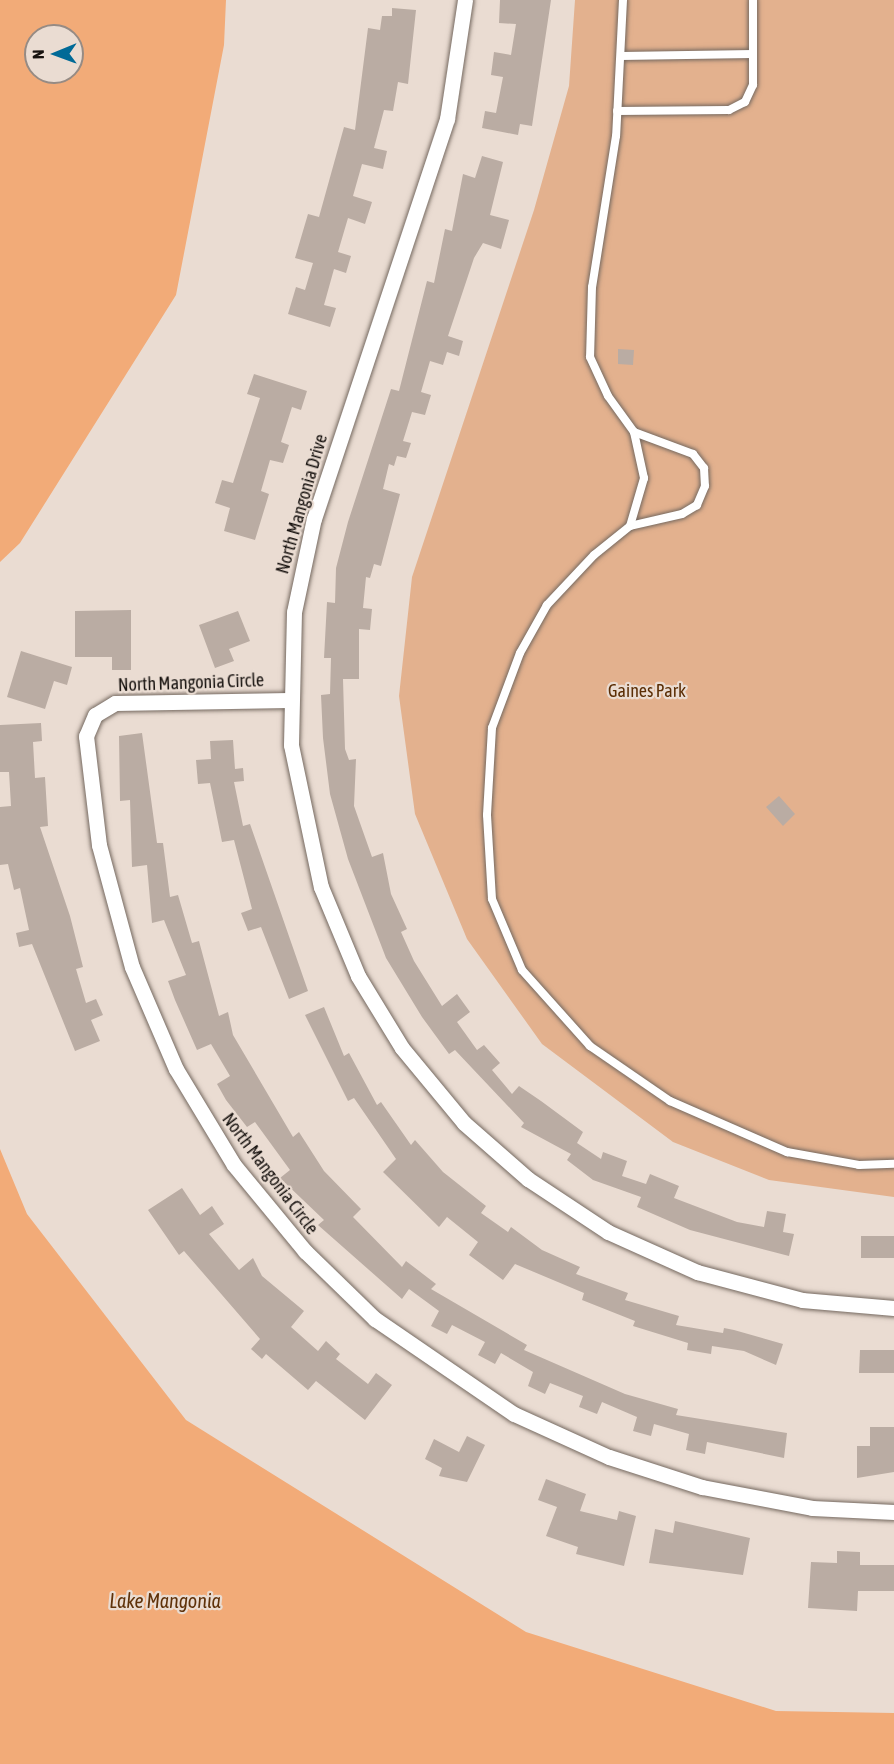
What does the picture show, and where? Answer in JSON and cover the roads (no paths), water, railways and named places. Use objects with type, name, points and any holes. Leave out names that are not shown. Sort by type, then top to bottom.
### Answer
[{"type":"street","name":"North Mangonia Drive","points":[[465,0],[447,119],[302,564],[289,700],[297,793],[338,932],[402,1048],[464,1123],[567,1207],[652,1254],[754,1290],[894,1308]]},
{"type":"street","name":"North Mangonia Circle","points":[[289,700],[115,703],[95,715],[86,736],[99,845],[132,967],[176,1069],[234,1165],[305,1251],[375,1319],[514,1413],[609,1457],[702,1487],[812,1508],[894,1512]]},
{"type":"lane","points":[[623,0],[617,111],[592,287],[590,357],[608,396],[634,432],[644,478],[630,526],[547,605],[520,653],[492,728],[487,815],[492,899],[522,970],[590,1046],[670,1101],[787,1152],[859,1165],[894,1164]]},
{"type":"lane","points":[[617,111],[729,110],[745,102],[753,85],[753,0]]},
{"type":"lane","points":[[621,56],[753,54]]},
{"type":"lane","points":[[630,526],[682,514],[697,505],[705,486],[704,468],[693,454],[634,432]]},
{"type":"water","points":[[0,0],[226,0],[224,45],[176,295],[20,543],[0,562]]},
{"type":"water","name":"Lake Mangonia","points":[[0,1149],[27,1214],[186,1420],[526,1632],[776,1711],[894,1713],[894,1764],[0,1764]]},
{"type":"park label","name":"Gaines Park","points":[[647,691]]}]
